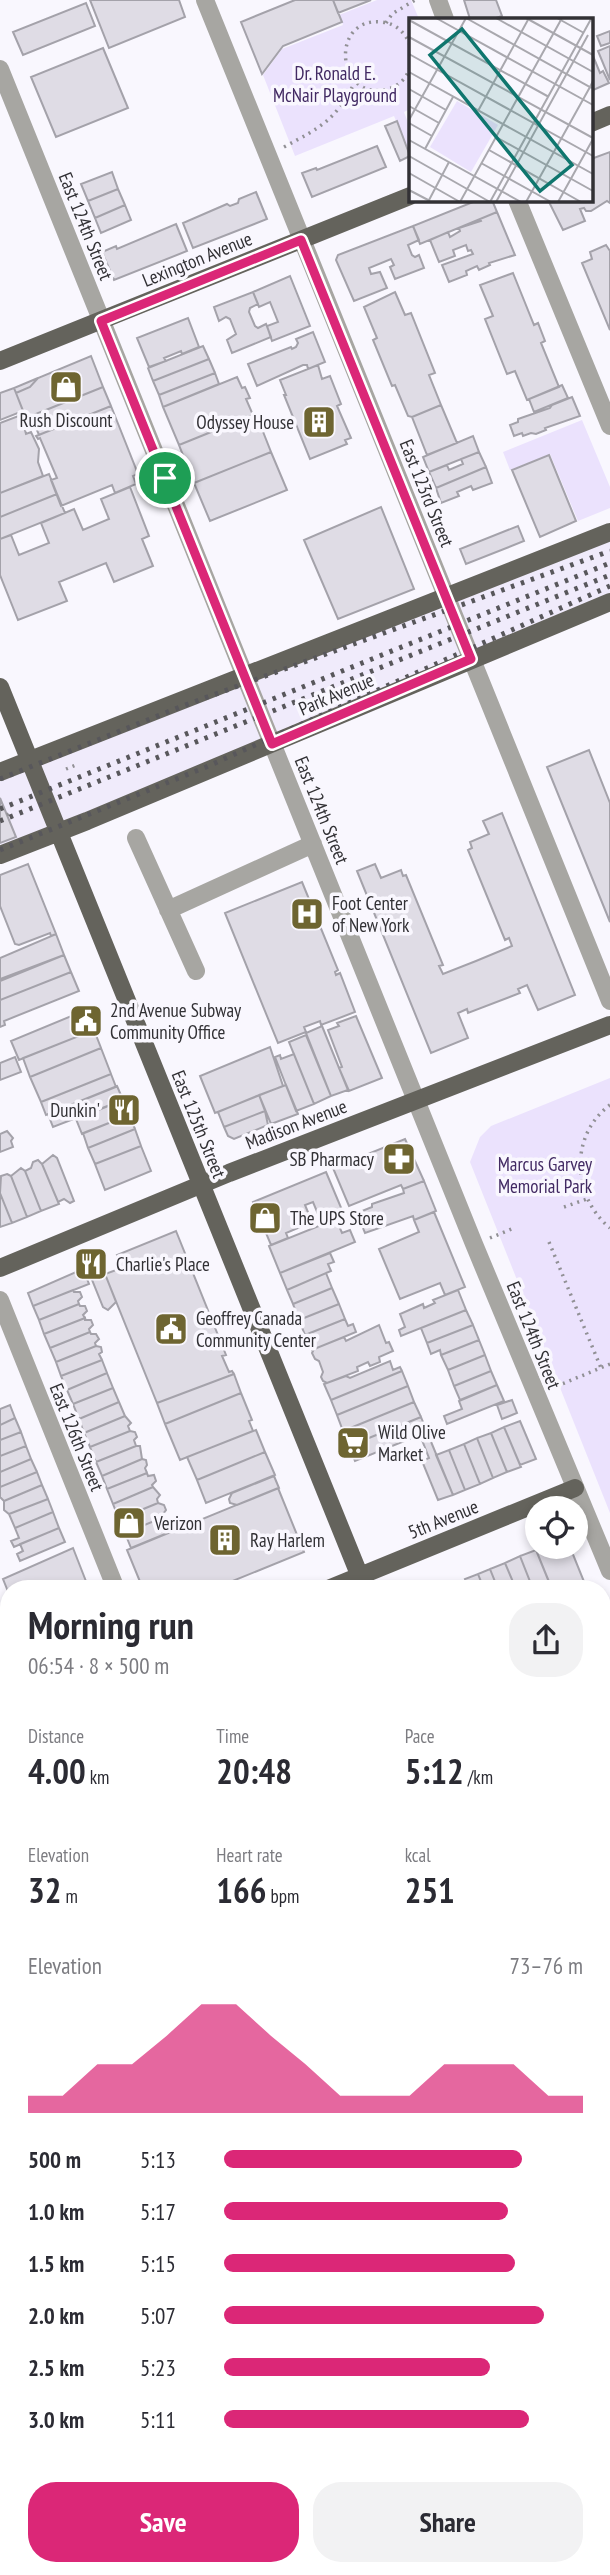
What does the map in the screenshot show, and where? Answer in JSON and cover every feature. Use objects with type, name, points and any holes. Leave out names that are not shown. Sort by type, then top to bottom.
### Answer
[{"type":"main road","points":[[592,123],[610,115]]},
{"type":"main road","name":"Lexington Avenue","points":[[0,361],[409,197]]},
{"type":"main road","points":[[0,772],[610,531]]},
{"type":"main road","name":"Park Avenue","points":[[0,855],[610,602]]},
{"type":"main road","name":"East 125th Street","points":[[0,687],[361,1580]]},
{"type":"main road","name":"Madison Avenue","points":[[0,1268],[200,1185],[610,1025]]},
{"type":"main road","name":"5th Avenue","points":[[369,1580],[575,1488]]},
{"type":"street","name":"East 123rd Street","points":[[205,0],[610,1002]]},
{"type":"street","points":[[438,0],[445,18]]},
{"type":"street","name":"East 124th Street","points":[[0,69],[474,1244],[610,1571]]},
{"type":"street","points":[[517,201],[610,426]]},
{"type":"street","points":[[136,838],[196,971]]},
{"type":"street","points":[[168,909],[313,844]]},
{"type":"street","name":"East 126th Street","points":[[0,1300],[112,1580]]},
{"type":"path","points":[[386,23],[392,14],[415,0]]},
{"type":"path","points":[[409,42],[404,33],[386,23],[364,25],[348,40],[345,62],[356,81],[364,87],[384,90],[403,80],[409,70]]},
{"type":"path","points":[[284,147],[321,127],[332,117],[345,102],[356,81]]},
{"type":"path","points":[[66,769],[76,765]]},
{"type":"path","points":[[7,815],[12,812]]},
{"type":"path","points":[[610,1105],[595,1121],[585,1139],[580,1174],[583,1192],[592,1209],[610,1228]]},
{"type":"path","points":[[564,1207],[587,1199]]},
{"type":"path","points":[[474,1244],[514,1228]]},
{"type":"path","points":[[549,1242],[601,1368]]},
{"type":"path","points":[[536,1395],[610,1364]]},
{"type":"shaded area","points":[[610,541],[610,595],[0,852],[0,776]]},
{"type":"green space","name":"Dr. Ronald E. McNair Playground","points":[[377,0],[411,0],[419,18],[409,18],[409,110],[404,112],[409,125],[409,152],[394,116],[295,156],[263,75],[282,49],[343,25],[339,15]]},
{"type":"green space","points":[[582,420],[610,487],[610,508],[578,521],[550,454],[510,470],[503,452]]},
{"type":"green space","name":"Marcus Garvey Memorial Park","points":[[610,1078],[610,1513],[470,1162],[480,1137],[491,1126]]},
{"type":"building","points":[[90,0],[179,0],[185,17],[109,48]]},
{"type":"building","points":[[295,0],[333,0],[342,22],[283,46],[262,74],[241,22]]},
{"type":"building","points":[[333,0],[371,0],[338,13]]},
{"type":"building","points":[[464,0],[496,0],[502,16],[496,18],[470,18]]},
{"type":"building","points":[[86,3],[95,26],[23,55],[13,32]]},
{"type":"building","points":[[610,31],[610,43],[601,46],[597,36]]},
{"type":"building","points":[[610,46],[610,80],[598,51]]},
{"type":"building","points":[[103,48],[128,108],[56,137],[31,77]]},
{"type":"building","points":[[592,53],[600,73],[603,71],[609,83],[592,91]]},
{"type":"building","points":[[397,121],[409,156],[400,161],[385,126]]},
{"type":"building","points":[[377,146],[386,167],[312,197],[302,173],[316,168],[317,170]]},
{"type":"building","points":[[610,152],[610,203],[607,201],[591,211],[580,209],[585,221],[563,230],[548,201],[592,201],[592,159]]},
{"type":"building","points":[[112,172],[118,189],[88,201],[81,184]]},
{"type":"building","points":[[118,189],[125,205],[95,218],[88,201]]},
{"type":"building","points":[[256,192],[267,219],[193,248],[183,223],[227,204],[230,206],[238,203],[239,199]]},
{"type":"building","points":[[476,201],[492,201],[497,212],[420,244],[413,226]]},
{"type":"building","points":[[125,205],[131,220],[101,233],[95,218]]},
{"type":"building","points":[[497,212],[515,255],[489,263],[490,265],[479,270],[477,266],[466,271],[467,275],[449,282],[442,265],[473,254],[471,250],[468,251],[466,245],[453,250],[455,256],[439,262],[430,240],[448,232],[450,237],[460,231],[459,228]]},
{"type":"building","points":[[176,224],[187,251],[114,280],[102,252],[116,246],[117,249]]},
{"type":"building","points":[[413,226],[419,240],[408,245],[412,255],[419,255],[424,268],[395,279],[390,267],[394,265],[391,259],[369,268],[371,274],[380,272],[387,288],[354,301],[336,260],[338,255]]},
{"type":"building","points":[[606,245],[610,251],[610,330],[582,263],[592,259],[590,252]]},
{"type":"building","points":[[513,273],[534,325],[538,323],[545,341],[541,343],[559,387],[527,400],[515,371],[507,374],[485,319],[493,316],[480,285]]},
{"type":"building","points":[[290,276],[310,326],[272,341],[267,326],[278,322],[270,302],[259,307],[253,292]]},
{"type":"building","points":[[253,292],[258,304],[250,308],[249,312],[255,326],[258,328],[266,324],[271,337],[232,353],[227,340],[236,334],[230,319],[226,317],[219,321],[214,307]]},
{"type":"building","points":[[395,292],[405,315],[411,313],[435,373],[429,375],[441,405],[412,417],[408,416],[395,385],[392,386],[373,340],[377,338],[364,307]]},
{"type":"building","points":[[188,318],[199,347],[182,354],[181,351],[164,358],[166,361],[149,367],[137,338]]},
{"type":"building","points":[[313,332],[325,362],[308,369],[307,365],[303,365],[257,386],[248,364],[291,347],[292,349],[298,343],[296,339]]},
{"type":"building","points":[[203,346],[209,359],[153,381],[148,368]]},
{"type":"building","name":"Rush Discount","points":[[91,356],[103,387],[26,418],[16,393],[30,387],[38,378]]},
{"type":"building","points":[[209,359],[215,373],[159,395],[153,381]]},
{"type":"building","name":"Odyssey House","points":[[318,365],[322,379],[330,376],[341,404],[337,406],[351,438],[345,440],[347,444],[310,459],[280,380]]},
{"type":"building","points":[[215,373],[219,384],[163,407],[159,395]]},
{"type":"building","points":[[237,377],[250,398],[246,399],[253,415],[179,445],[163,407]]},
{"type":"building","points":[[38,378],[30,387],[16,393],[14,388]]},
{"type":"building","points":[[562,385],[568,398],[534,412],[529,399]]},
{"type":"building","points":[[103,387],[111,406],[39,435],[31,416]]},
{"type":"building","points":[[14,388],[23,411],[0,420],[0,393]]},
{"type":"building","points":[[572,397],[580,416],[545,428],[546,430],[536,434],[523,436],[522,433],[514,436],[510,425],[518,422],[518,419]]},
{"type":"building","points":[[441,405],[457,443],[427,455],[412,417]]},
{"type":"building","points":[[111,406],[138,474],[133,476],[136,484],[115,493],[112,485],[61,506],[51,480],[57,478],[40,438],[36,436]]},
{"type":"building","points":[[256,414],[271,452],[194,483],[179,445]]},
{"type":"building","points":[[21,415],[26,434],[31,432],[39,449],[38,462],[43,476],[0,493],[0,423]]},
{"type":"building","points":[[473,436],[479,452],[429,472],[423,457]]},
{"type":"building","points":[[271,452],[287,490],[210,521],[194,483]]},
{"type":"building","points":[[479,452],[486,467],[436,488],[429,472],[447,465],[449,470],[463,464],[461,459]]},
{"type":"building","points":[[549,455],[576,521],[540,537],[512,470]]},
{"type":"building","points":[[486,467],[492,483],[473,490],[471,486],[457,492],[459,496],[441,503],[436,488]]},
{"type":"building","points":[[49,474],[57,494],[0,517],[0,493]]},
{"type":"building","points":[[130,487],[149,536],[142,539],[153,566],[114,582],[106,563],[59,582],[67,601],[18,620],[0,575],[0,539],[11,535],[19,555],[49,543],[41,523],[74,509],[83,530],[109,519],[101,499]]},
{"type":"building","points":[[57,494],[65,513],[0,539],[0,517]]},
{"type":"building","points":[[381,507],[414,589],[338,619],[304,540]]},
{"type":"building","points":[[518,526],[524,541],[466,564],[460,549]]},
{"type":"building","points":[[589,750],[610,803],[610,922],[547,767]]},
{"type":"building","points":[[0,798],[16,837],[0,843]]},
{"type":"building","points":[[502,813],[575,995],[538,1010],[527,985],[518,989],[520,993],[468,1013],[467,1009],[458,1013],[468,1038],[431,1053],[357,871],[375,864],[381,878],[401,870],[403,876],[406,875],[443,965],[439,966],[443,974],[476,961],[512,946],[509,938],[505,940],[468,850],[472,848],[470,842],[489,834],[483,821]]},
{"type":"building","points":[[28,864],[56,934],[51,936],[50,933],[19,945],[15,944],[0,906],[0,875]]},
{"type":"building","points":[[302,882],[338,970],[336,975],[340,973],[355,1012],[321,1025],[320,1021],[304,1027],[306,1032],[278,1043],[225,913]]},
{"type":"building","points":[[56,934],[64,955],[0,979],[0,958]]},
{"type":"building","points":[[64,955],[71,972],[0,1000],[0,981]]},
{"type":"building","points":[[71,972],[79,991],[4,1021],[5,1025],[0,1027],[0,1000]]},
{"type":"building","points":[[86,1010],[94,1030],[19,1060],[11,1041]]},
{"type":"building","points":[[356,1016],[382,1078],[349,1091],[328,1030],[339,1026],[337,1023]]},
{"type":"building","points":[[322,1026],[348,1090],[331,1096],[306,1033]]},
{"type":"building","points":[[94,1030],[101,1048],[30,1077],[23,1058]]},
{"type":"building","points":[[306,1035],[331,1096],[314,1104],[289,1042]]},
{"type":"building","points":[[270,1047],[283,1086],[215,1113],[200,1076]]},
{"type":"building","points":[[101,1048],[111,1074],[41,1102],[30,1077]]},
{"type":"building","points":[[294,1054],[314,1104],[296,1111],[275,1057],[280,1055],[281,1059]]},
{"type":"building","points":[[15,1057],[21,1072],[0,1080],[0,1063]]},
{"type":"building","points":[[111,1074],[116,1087],[46,1115],[41,1102]]},
{"type":"building","points":[[286,1085],[298,1114],[271,1124],[259,1095]]},
{"type":"building","points":[[117,1086],[123,1100],[53,1127],[48,1114]]},
{"type":"building","points":[[259,1095],[265,1111],[224,1127],[218,1112]]},
{"type":"building","points":[[123,1100],[129,1115],[82,1134],[76,1119]]},
{"type":"building","points":[[265,1111],[268,1125],[234,1139],[228,1136],[224,1127]]},
{"type":"building","points":[[129,1115],[135,1129],[88,1148],[83,1133]]},
{"type":"building","points":[[135,1129],[141,1146],[95,1164],[88,1148]]},
{"type":"building","points":[[7,1131],[13,1138],[13,1147],[0,1152],[0,1134]]},
{"type":"building","points":[[405,1139],[424,1181],[403,1189],[401,1185],[349,1206],[333,1168]]},
{"type":"building","points":[[141,1146],[151,1171],[105,1190],[95,1164]]},
{"type":"building","points":[[53,1155],[57,1158],[74,1201],[70,1203],[64,1199],[58,1202],[42,1164]]},
{"type":"building","points":[[38,1160],[59,1204],[41,1211],[25,1171]]},
{"type":"building","points":[[21,1168],[25,1171],[41,1211],[27,1217],[11,1176]]},
{"type":"building","points":[[326,1172],[342,1210],[320,1219],[313,1202],[305,1205],[312,1222],[286,1233],[288,1238],[271,1245],[253,1202]]},
{"type":"building","points":[[1,1176],[11,1176],[27,1217],[12,1223],[0,1193]]},
{"type":"building","points":[[424,1181],[436,1211],[365,1233],[357,1213],[372,1207],[372,1204],[404,1193],[403,1189]]},
{"type":"building","points":[[0,1193],[12,1223],[0,1227]]},
{"type":"building","points":[[434,1212],[465,1287],[445,1295],[440,1283],[400,1299],[379,1249],[419,1232],[414,1220]]},
{"type":"building","points":[[336,1219],[342,1233],[350,1230],[355,1242],[280,1273],[269,1246]]},
{"type":"building","name":"Geoffrey Canada Community Center","points":[[176,1231],[226,1355],[222,1356],[229,1372],[234,1374],[157,1403],[105,1274],[122,1268],[117,1255]]},
{"type":"building","points":[[330,1253],[334,1262],[328,1264],[331,1271],[287,1290],[280,1273]]},
{"type":"building","points":[[93,1257],[95,1263],[100,1261],[116,1302],[108,1310],[103,1307],[84,1260]]},
{"type":"building","points":[[83,1269],[89,1284],[33,1306],[28,1293]]},
{"type":"building","points":[[326,1273],[332,1288],[293,1304],[287,1290]]},
{"type":"building","points":[[332,1288],[339,1304],[299,1320],[293,1304]]},
{"type":"building","points":[[73,1290],[80,1292],[82,1297],[78,1301],[79,1304],[39,1320],[33,1306]]},
{"type":"building","points":[[458,1290],[466,1310],[401,1336],[399,1330],[405,1327],[400,1314],[423,1304],[424,1308],[435,1303],[433,1300]]},
{"type":"building","points":[[79,1304],[85,1306],[85,1318],[44,1334],[39,1320]]},
{"type":"building","points":[[339,1304],[345,1319],[305,1335],[299,1320]]},
{"type":"building","points":[[466,1310],[473,1325],[427,1343],[421,1328]]},
{"type":"building","points":[[85,1318],[91,1320],[93,1325],[89,1329],[90,1332],[50,1348],[44,1334]]},
{"type":"building","points":[[345,1319],[348,1326],[353,1324],[356,1332],[312,1350],[305,1335]]},
{"type":"building","points":[[379,1325],[386,1343],[389,1342],[393,1351],[379,1357],[380,1362],[370,1366],[368,1362],[357,1367],[358,1371],[327,1383],[323,1381],[319,1361],[312,1353],[314,1349],[344,1337],[346,1341]]},
{"type":"building","points":[[473,1325],[479,1340],[441,1355],[440,1350],[431,1354],[427,1343]]},
{"type":"building","points":[[90,1332],[96,1334],[99,1339],[95,1343],[96,1346],[56,1362],[50,1348]]},
{"type":"building","points":[[479,1340],[485,1355],[448,1370],[441,1355]]},
{"type":"building","points":[[96,1346],[101,1347],[102,1352],[99,1354],[102,1360],[61,1376],[56,1362]]},
{"type":"building","points":[[485,1355],[491,1371],[454,1386],[448,1370]]},
{"type":"building","points":[[102,1360],[107,1373],[67,1390],[61,1376]]},
{"type":"building","points":[[390,1361],[393,1370],[400,1367],[402,1371],[331,1400],[324,1384],[346,1376],[350,1378]]},
{"type":"building","points":[[402,1371],[408,1386],[337,1415],[331,1400]]},
{"type":"building","points":[[491,1371],[497,1385],[460,1400],[454,1386]]},
{"type":"building","points":[[107,1373],[113,1388],[73,1404],[67,1390]]},
{"type":"building","points":[[234,1374],[241,1393],[165,1424],[157,1403]]},
{"type":"building","points":[[497,1385],[504,1401],[447,1424],[444,1416],[462,1409],[459,1401]]},
{"type":"building","points":[[408,1386],[414,1402],[343,1431],[337,1415]]},
{"type":"building","points":[[113,1388],[119,1402],[79,1419],[73,1404]]},
{"type":"building","points":[[241,1393],[252,1420],[249,1421],[253,1431],[180,1460],[165,1424]]},
{"type":"building","points":[[512,1400],[517,1413],[502,1419],[497,1405]]},
{"type":"building","points":[[119,1402],[125,1416],[84,1433],[79,1419]]},
{"type":"building","points":[[414,1402],[421,1417],[349,1446],[343,1431]]},
{"type":"building","points":[[10,1405],[15,1418],[0,1425],[0,1409]]},
{"type":"building","points":[[125,1416],[131,1423],[128,1426],[130,1431],[90,1447],[84,1433]]},
{"type":"building","points":[[421,1417],[427,1432],[355,1461],[349,1446]]},
{"type":"building","points":[[15,1418],[21,1432],[0,1440],[0,1425]]},
{"type":"building","points":[[520,1421],[536,1459],[520,1465],[504,1427]]},
{"type":"building","points":[[504,1427],[521,1467],[507,1472],[491,1433]]},
{"type":"building","points":[[256,1430],[265,1452],[197,1480],[187,1457]]},
{"type":"building","points":[[130,1431],[135,1432],[137,1437],[134,1440],[136,1446],[96,1462],[90,1447]]},
{"type":"building","points":[[21,1432],[26,1446],[0,1456],[0,1440]]},
{"type":"building","points":[[427,1432],[453,1495],[438,1500],[422,1461],[429,1458],[420,1435]]},
{"type":"building","points":[[491,1433],[507,1472],[493,1478],[477,1438]]},
{"type":"building","points":[[477,1438],[493,1478],[480,1484],[464,1444]]},
{"type":"building","points":[[464,1444],[480,1484],[465,1490],[449,1450]]},
{"type":"building","points":[[26,1446],[31,1459],[0,1472],[0,1456]]},
{"type":"building","points":[[140,1446],[142,1459],[102,1476],[96,1462]]},
{"type":"building","points":[[449,1450],[465,1490],[453,1495],[436,1455]]},
{"type":"building","points":[[265,1452],[275,1475],[206,1503],[197,1480]]},
{"type":"building","points":[[31,1459],[37,1472],[0,1487],[0,1472]]},
{"type":"building","points":[[142,1459],[146,1460],[147,1473],[107,1489],[102,1476]]},
{"type":"building","points":[[37,1472],[42,1485],[4,1501],[0,1497],[0,1487]]},
{"type":"building","points":[[147,1473],[148,1476],[154,1475],[156,1481],[153,1487],[113,1504],[107,1489]]},
{"type":"building","points":[[274,1476],[279,1488],[237,1505],[230,1503],[232,1493]]},
{"type":"building","points":[[42,1485],[48,1499],[9,1514],[4,1510],[4,1501]]},
{"type":"building","points":[[153,1487],[160,1495],[158,1503],[119,1519],[113,1504]]},
{"type":"building","name":"Ray Harlem","points":[[278,1488],[304,1552],[235,1580],[139,1580],[127,1550]]},
{"type":"building","points":[[48,1499],[53,1512],[15,1528],[9,1514]]},
{"type":"building","points":[[158,1503],[164,1505],[164,1517],[125,1533],[119,1519]]},
{"type":"building","points":[[53,1512],[59,1528],[14,1547],[11,1541],[19,1538],[15,1528]]},
{"type":"building","points":[[164,1517],[170,1520],[172,1525],[170,1532],[131,1548],[125,1533]]},
{"type":"building","points":[[59,1528],[65,1542],[20,1561],[17,1554],[23,1551],[20,1544]]},
{"type":"building","points":[[73,1548],[85,1580],[3,1580]]},
{"type":"building","points":[[525,1554],[525,1559],[540,1559],[548,1580],[529,1580],[520,1556]]},
{"type":"building","points":[[520,1556],[529,1580],[512,1580],[505,1563]]},
{"type":"building","points":[[540,1559],[575,1559],[583,1580],[548,1580]]},
{"type":"building","points":[[505,1563],[512,1580],[494,1580],[490,1569]]},
{"type":"building","points":[[490,1569],[494,1580],[480,1580],[478,1574]]},
{"type":"building","points":[[478,1574],[480,1580],[465,1580]]},
{"type":"railway","points":[[0,779],[180,707],[610,551]]},
{"type":"railway","points":[[0,809],[610,563]]},
{"type":"railway","points":[[0,821],[610,575]]},
{"type":"railway","points":[[0,850],[206,767],[610,586]]},
{"type":"place","name":"Rush Discount","points":[[66,387]]},
{"type":"place","name":"Odyssey House","points":[[319,422]]},
{"type":"place","name":"Foot Center of New York","points":[[307,914]]},
{"type":"place","name":"2nd Avenue Subway Community Office","points":[[86,1021]]},
{"type":"place","name":"Dunkin'","points":[[124,1110]]},
{"type":"place","name":"SB Pharmacy","points":[[399,1159]]},
{"type":"place","name":"The UPS Store","points":[[265,1218]]},
{"type":"place","name":"Charlie's Place","points":[[91,1264]]},
{"type":"place","name":"Geoffrey Canada Community Center","points":[[171,1329]]},
{"type":"place","name":"Wild Olive Market","points":[[353,1443]]},
{"type":"place","name":"Verizon","points":[[129,1523]]},
{"type":"place","name":"Ray Harlem","points":[[225,1540]]},
{"type":"route","points":[[301,240],[471,659],[272,744],[165,478],[101,321],[301,240]]}]
